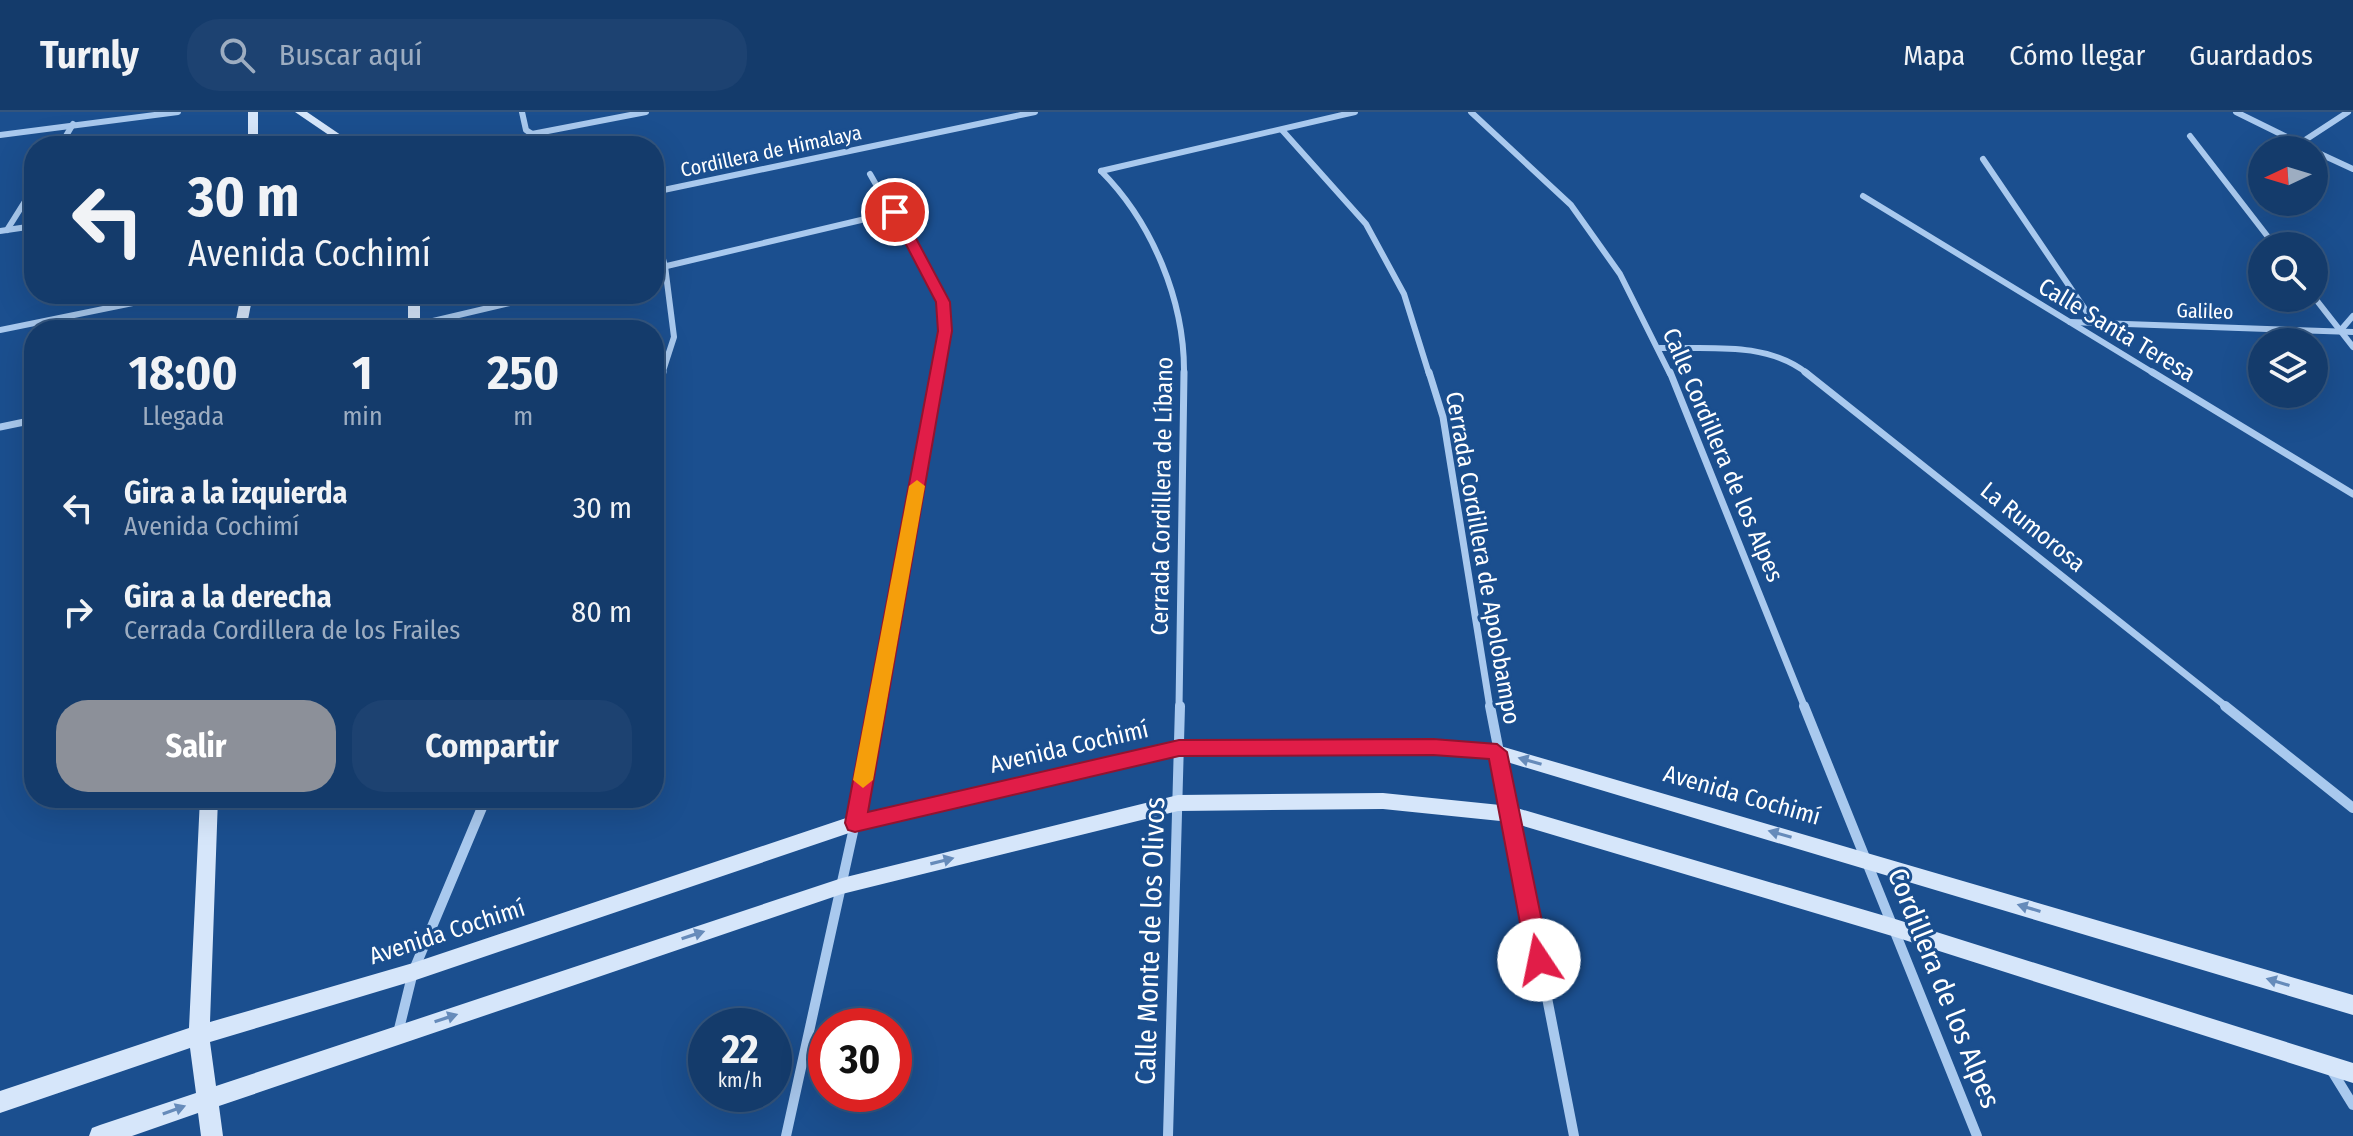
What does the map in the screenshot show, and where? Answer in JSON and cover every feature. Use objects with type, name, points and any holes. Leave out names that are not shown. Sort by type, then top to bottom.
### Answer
[{"type":"street","points":[[0,135],[178,112]]},
{"type":"street","points":[[253,112],[253,136]]},
{"type":"street","points":[[300,112],[337,136]]},
{"type":"street","points":[[522,112],[526,130],[532,134],[646,112]]},
{"type":"street","name":"Cordillera de Himalaya","points":[[664,190],[1035,112]]},
{"type":"street","points":[[1282,130],[1355,112]]},
{"type":"street","name":"Calle Cordillera de los Alpes","points":[[1471,112],[1571,205],[1620,274],[1660,348],[1866,859]]},
{"type":"street","points":[[2236,112],[2283,136]]},
{"type":"street","points":[[2311,136],[2348,112]]},
{"type":"street","points":[[66,136],[73,124]]},
{"type":"street","name":"Cerrada Cordillera de Líbano","points":[[1179,748],[1184,346],[1160,256],[1120,190],[1101,171],[1282,130]]},
{"type":"street","name":"Cerrada Cordillera de Apolobampo","points":[[1282,130],[1366,224],[1404,294],[1443,417],[1497,752],[1574,1136]]},
{"type":"street","points":[[2190,136],[2264,232]]},
{"type":"street","points":[[2328,157],[2353,169]]},
{"type":"street","points":[[1983,159],[2095,324]]},
{"type":"street","points":[[786,1136],[855,823],[945,331],[943,302],[895,212],[870,174]]},
{"type":"street","name":"Calle Santa Teresa","points":[[1863,196],[2353,494]]},
{"type":"street","points":[[4,230],[24,201]]},
{"type":"street","points":[[665,266],[895,212]]},
{"type":"street","points":[[4,230],[24,227]]},
{"type":"street","points":[[664,262],[674,337],[664,374]]},
{"type":"street","points":[[49,320],[128,304]]},
{"type":"street","points":[[446,320],[509,304]]},
{"type":"street","points":[[2325,312],[2353,347]]},
{"type":"street","points":[[2340,331],[2353,316]]},
{"type":"street","name":"Galileo","points":[[2069,322],[2353,332]]},
{"type":"street","points":[[0,330],[24,325]]},
{"type":"street","name":"La Rumorosa","points":[[1660,348],[1760,351],[1792,361],[2353,808]]},
{"type":"street","points":[[0,427],[24,422]]},
{"type":"street","name":"Avenida Cochimí","points":[[0,1102],[199,1035],[413,972],[855,823],[1179,748],[1433,747],[1497,752],[2353,1005]]},
{"type":"street","name":"Calle Monte de los Olivos","points":[[1168,1136],[1179,748]]},
{"type":"street","points":[[100,1136],[842,886],[1178,803],[1383,801],[1510,814],[1892,927],[2353,1073]]},
{"type":"street","points":[[209,808],[199,1035],[204,1099],[212,1136]]},
{"type":"street","points":[[398,1034],[413,972],[482,808]]},
{"type":"street","name":"Cordillera de los Alpes","points":[[1866,859],[1977,1136]]},
{"type":"street","points":[[2330,1066],[2353,1105]]},
{"type":"slow traffic","points":[[863,780],[917,486]]},
{"type":"route","points":[[895,212],[943,302],[945,331],[855,823],[1179,748],[1433,747],[1497,752],[1539,960]]}]
